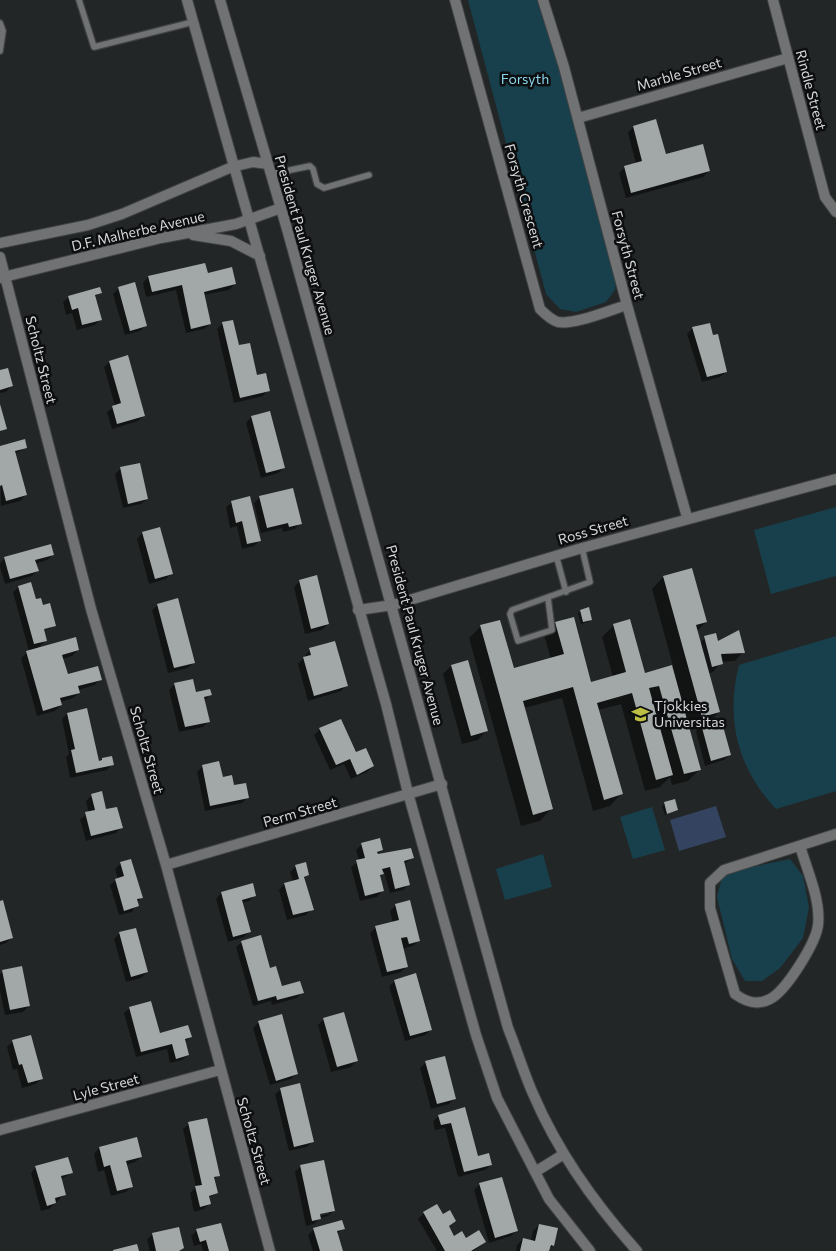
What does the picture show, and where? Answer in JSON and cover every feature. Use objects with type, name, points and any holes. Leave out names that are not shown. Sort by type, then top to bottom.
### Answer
[{"type":"street","points":[[186,0],[386,704],[408,793],[476,1036],[498,1098],[549,1199],[590,1251]]},
{"type":"street","name":"President Paul Kruger Avenue","points":[[220,0],[393,605],[508,1028],[534,1096],[564,1154],[588,1192],[637,1251]]},
{"type":"street","name":"Forsyth Crescent","points":[[455,0],[540,308],[547,316],[558,322],[578,319],[627,305]]},
{"type":"street","name":"Forsyth Street","points":[[543,0],[578,118],[627,305],[687,518]]},
{"type":"street","name":"Rindle Street","points":[[773,0],[825,196],[836,212]]},
{"type":"street","name":"Marble Street","points":[[578,118],[788,58]]},
{"type":"street","name":"D.F. Malherbe Avenue","points":[[0,243],[88,225],[122,214],[232,167],[253,162],[269,169]]},
{"type":"street","name":"D.F. Malherbe Avenue","points":[[3,278],[249,220],[281,208]]},
{"type":"street","points":[[185,234],[230,241],[260,256]]},
{"type":"street","name":"Scholtz Street","points":[[0,257],[3,278],[91,609],[166,864],[270,1251]]},
{"type":"street","name":"Ross Street","points":[[358,610],[393,605],[556,555],[836,478]]},
{"type":"street","name":"Perm Street","points":[[166,864],[442,784]]},
{"type":"street","points":[[800,846],[816,899],[818,925],[813,939],[804,958],[772,998],[762,1002],[744,1001],[735,994],[710,908],[710,883],[724,870],[836,834]]},
{"type":"street","name":"Lyle Street","points":[[0,1130],[220,1070]]},
{"type":"street","points":[[535,1172],[564,1154]]},
{"type":"lane","points":[[79,0],[94,46],[192,22]]},
{"type":"lane","points":[[0,24],[3,31],[0,51]]},
{"type":"lane","points":[[269,169],[310,166],[313,169],[317,184],[324,188],[369,176]]},
{"type":"lane","points":[[548,598],[552,630],[518,641],[510,612],[590,582],[582,548]]},
{"type":"lane","points":[[556,555],[566,592]]},
{"type":"green space","name":"Forsyth","points":[[468,0],[541,0],[616,280],[615,290],[606,302],[576,312],[560,309],[546,294]]},
{"type":"green space","points":[[836,507],[836,576],[771,594],[754,530]]},
{"type":"green space","points":[[836,636],[836,791],[776,809],[752,777],[738,742],[734,705],[739,665]]},
{"type":"green space","points":[[652,807],[665,850],[633,859],[620,817]]},
{"type":"green space","points":[[543,854],[552,887],[505,900],[496,869]]},
{"type":"green space","points":[[790,859],[803,876],[809,907],[803,938],[780,968],[762,981],[745,981],[732,959],[717,897],[722,877],[747,868]]},
{"type":"shaded area","points":[[716,806],[726,837],[679,851],[670,820]]},
{"type":"building","points":[[656,119],[666,154],[703,144],[710,171],[631,193],[624,166],[642,161],[633,126]]},
{"type":"building","points":[[205,263],[208,273],[232,267],[236,284],[204,292],[211,324],[191,329],[182,285],[152,292],[148,276]]},
{"type":"building","points":[[135,282],[147,326],[130,331],[118,287]]},
{"type":"building","points":[[100,287],[102,293],[95,295],[102,320],[82,325],[78,308],[72,310],[68,296]]},
{"type":"building","points":[[233,320],[239,345],[250,343],[257,375],[266,373],[270,391],[240,398],[222,322]]},
{"type":"building","points":[[710,323],[713,335],[718,334],[727,372],[707,377],[692,327]]},
{"type":"building","points":[[128,355],[145,416],[117,424],[112,406],[121,403],[109,361]]},
{"type":"building","points":[[8,368],[13,386],[0,390],[0,370]]},
{"type":"building","points":[[0,404],[7,429],[0,431]]},
{"type":"building","points":[[270,411],[285,468],[266,473],[251,416]]},
{"type":"building","points":[[25,439],[27,448],[15,451],[27,495],[6,501],[2,485],[0,486],[0,446]]},
{"type":"building","points":[[140,463],[148,499],[128,504],[120,467]]},
{"type":"building","points":[[293,488],[302,524],[289,527],[288,523],[267,528],[259,496]]},
{"type":"building","points":[[250,496],[261,541],[247,544],[242,521],[236,523],[231,501]]},
{"type":"building","points":[[160,527],[173,574],[155,579],[142,532]]},
{"type":"building","points":[[51,544],[54,555],[35,560],[39,571],[10,579],[4,557]]},
{"type":"building","points":[[692,568],[707,622],[696,625],[720,712],[702,717],[663,576]]},
{"type":"building","points":[[317,575],[329,624],[311,629],[299,580]]},
{"type":"building","points":[[31,582],[36,599],[41,598],[43,605],[50,603],[56,626],[44,629],[47,641],[34,644],[18,586]]},
{"type":"building","points":[[178,598],[195,663],[174,668],[157,604]]},
{"type":"building","points":[[589,607],[592,620],[583,622],[580,610]]},
{"type":"building","points":[[574,617],[591,682],[626,672],[613,624],[630,619],[645,673],[672,665],[701,770],[684,774],[659,686],[649,688],[673,775],[656,780],[632,693],[597,703],[623,794],[604,800],[573,687],[523,701],[553,809],[533,815],[480,625],[500,620],[514,668],[564,654],[555,622]]},
{"type":"building","points":[[739,630],[745,653],[721,654],[723,664],[712,667],[704,636],[716,633],[718,641]]},
{"type":"building","points":[[76,637],[79,650],[62,655],[68,674],[98,666],[102,680],[78,686],[80,693],[60,698],[62,705],[43,711],[26,651]]},
{"type":"building","points":[[335,641],[348,686],[314,696],[303,657],[311,655],[309,648]]},
{"type":"building","points":[[468,660],[488,731],[471,736],[451,665]]},
{"type":"building","points":[[193,679],[196,692],[210,689],[212,695],[204,697],[210,722],[185,727],[174,683]]},
{"type":"building","points":[[87,708],[99,761],[102,758],[112,756],[114,765],[76,773],[71,750],[75,749],[67,713]]},
{"type":"building","points":[[341,719],[356,752],[366,748],[374,766],[357,775],[350,759],[336,765],[319,728]]},
{"type":"building","points":[[721,719],[731,755],[711,761],[701,724]]},
{"type":"building","points":[[219,761],[223,777],[232,775],[234,785],[246,783],[249,798],[210,806],[202,765]]},
{"type":"building","points":[[102,791],[106,809],[117,807],[123,828],[91,836],[85,812],[95,810],[91,794]]},
{"type":"building","points":[[675,799],[678,810],[667,814],[664,802]]},
{"type":"building","points":[[380,838],[383,850],[377,852],[378,854],[411,848],[414,858],[404,861],[410,885],[395,889],[390,867],[382,869],[384,874],[380,875],[384,891],[365,896],[356,860],[365,858],[361,843]]},
{"type":"building","points":[[131,859],[143,898],[137,899],[139,906],[124,911],[115,879],[124,876],[120,862]]},
{"type":"building","points":[[306,862],[309,875],[304,877],[314,910],[293,915],[284,883],[299,879],[295,865]]},
{"type":"building","points":[[253,883],[256,896],[242,900],[251,932],[233,937],[221,892]]},
{"type":"building","points":[[3,900],[13,938],[0,942],[0,901]]},
{"type":"building","points":[[410,900],[420,941],[409,944],[407,937],[401,938],[408,967],[387,972],[375,926],[399,920],[395,904]]},
{"type":"building","points":[[136,928],[148,972],[131,977],[119,932]]},
{"type":"building","points":[[261,935],[270,968],[276,966],[282,986],[300,981],[304,993],[277,1000],[276,996],[258,1001],[241,941]]},
{"type":"building","points":[[22,966],[30,1006],[10,1010],[2,970]]},
{"type":"building","points":[[416,973],[432,1030],[410,1036],[394,980]]},
{"type":"building","points":[[151,1001],[160,1033],[188,1025],[192,1037],[185,1039],[189,1055],[176,1059],[172,1044],[141,1052],[129,1007]]},
{"type":"building","points":[[344,1012],[358,1061],[337,1067],[323,1018]]},
{"type":"building","points":[[282,1014],[298,1074],[276,1081],[258,1021]]},
{"type":"building","points":[[31,1035],[43,1079],[28,1083],[22,1064],[19,1065],[12,1040]]},
{"type":"building","points":[[445,1056],[456,1099],[437,1104],[425,1061]]},
{"type":"building","points":[[300,1083],[314,1142],[294,1147],[280,1088]]},
{"type":"building","points":[[465,1107],[478,1156],[489,1153],[492,1165],[464,1172],[451,1123],[441,1125],[438,1115]]},
{"type":"building","points":[[207,1118],[220,1176],[214,1177],[218,1193],[209,1196],[211,1204],[200,1207],[195,1186],[202,1185],[188,1122]]},
{"type":"building","points":[[137,1137],[142,1157],[126,1161],[133,1187],[117,1191],[110,1165],[104,1167],[99,1147]]},
{"type":"building","points":[[68,1157],[73,1173],[61,1176],[66,1195],[55,1198],[56,1203],[47,1206],[35,1166]]},
{"type":"building","points":[[324,1160],[335,1211],[320,1214],[321,1219],[312,1221],[300,1165]]},
{"type":"building","points":[[502,1177],[518,1231],[495,1238],[479,1183]]},
{"type":"building","points":[[437,1204],[443,1214],[450,1210],[456,1221],[449,1226],[454,1236],[462,1231],[466,1238],[479,1230],[486,1242],[471,1251],[445,1251],[423,1212]]},
{"type":"building","points":[[342,1220],[345,1229],[337,1231],[343,1251],[320,1251],[313,1228]]},
{"type":"building","points":[[221,1223],[229,1251],[209,1251],[206,1240],[200,1242],[196,1229]]},
{"type":"building","points":[[539,1224],[558,1228],[554,1246],[551,1245],[549,1251],[520,1251],[523,1238],[535,1241]]},
{"type":"building","points":[[179,1227],[184,1248],[179,1251],[156,1251],[152,1233]]},
{"type":"building","points":[[137,1244],[139,1251],[113,1251],[113,1250]]},
{"type":"place","name":"Tjokkies Universitas","points":[[640,714]]}]
